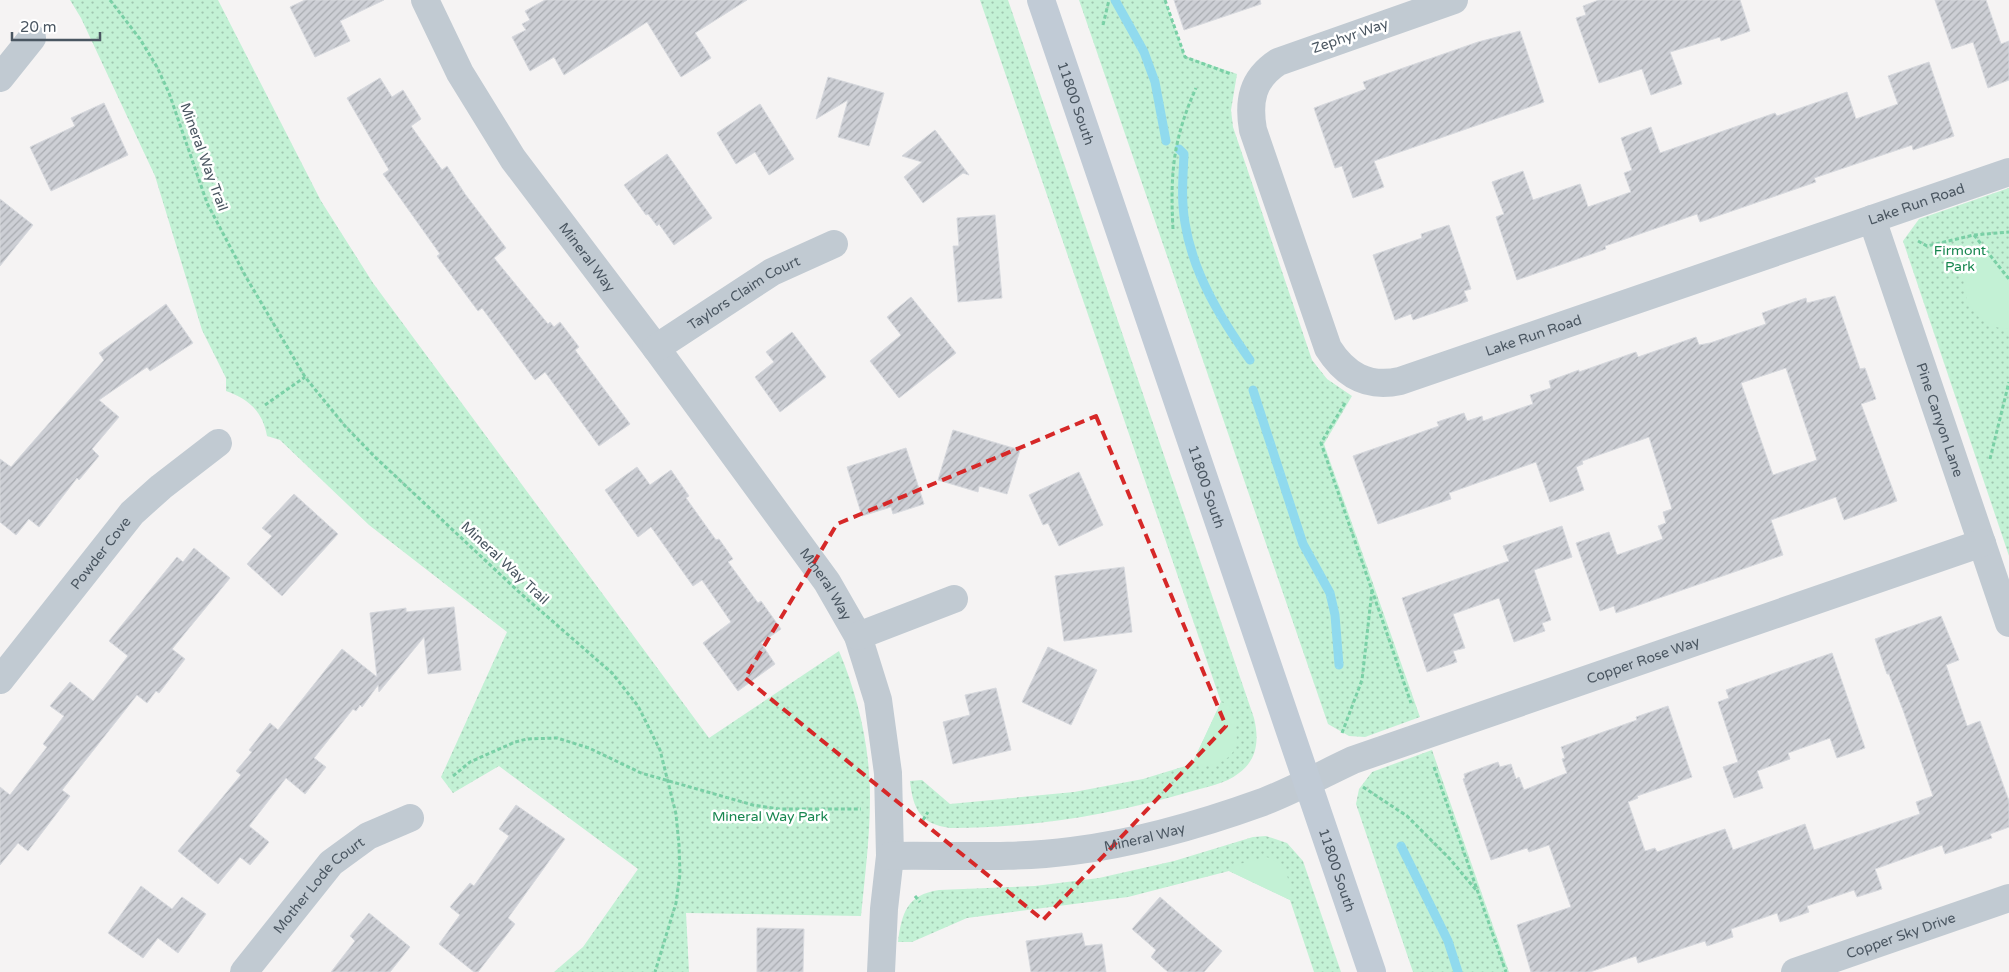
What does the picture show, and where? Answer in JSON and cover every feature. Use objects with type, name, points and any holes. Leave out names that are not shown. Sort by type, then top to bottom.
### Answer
[{"type":"main road","name":"11800 South","points":[[1041,0],[1306,783],[1372,972]]},
{"type":"street","name":"Mineral Way","points":[[426,0],[460,73],[513,159],[656,348],[827,582],[858,636],[878,700],[884,737],[888,773],[890,856],[1011,856],[1072,851],[1111,845],[1182,828],[1252,805],[1306,783]]},
{"type":"street","name":"Zephyr Way","points":[[1245,80],[1288,58],[1454,0]]},
{"type":"street","points":[[0,78],[32,38]]},
{"type":"street","name":"Lake Run Road","points":[[1245,80],[1253,130],[1328,348],[1349,372],[1368,382],[1390,383],[1400,381],[2009,172]]},
{"type":"street","name":"Pine Canyon Lane","points":[[1872,219],[2009,622]]},
{"type":"street","name":"Taylors Claim Court","points":[[656,348],[772,272],[834,244]]},
{"type":"street","name":"Powder Cove","points":[[0,680],[132,513],[160,487],[218,443]]},
{"type":"street","name":"Copper Rose Way","points":[[1306,783],[1353,760],[1982,543]]},
{"type":"street","points":[[858,636],[954,599]]},
{"type":"street","name":"Mother Lode Court","points":[[244,972],[331,863],[368,836],[410,818]]},
{"type":"street","points":[[881,972],[884,909],[890,856]]},
{"type":"street","name":"Copper Sky Drive","points":[[1795,972],[2009,898]]},
{"type":"path","name":"Mineral Way Trail","points":[[110,0],[140,39],[159,72],[207,203],[246,277],[305,377],[345,426],[375,457],[519,592],[612,673],[627,689],[649,726],[660,750],[676,814],[680,874],[676,903],[655,972]]},
{"type":"path","points":[[1103,25],[1109,0]]},
{"type":"path","points":[[1165,0],[1185,57],[1245,80]]},
{"type":"path","points":[[1173,229],[1172,164],[1182,119],[1196,88]]},
{"type":"path","points":[[1918,241],[1927,246],[1974,235],[2009,232]]},
{"type":"path","points":[[1974,235],[2009,279]]},
{"type":"path","points":[[264,405],[305,377]]},
{"type":"path","points":[[1990,459],[2009,382]]},
{"type":"path","points":[[1349,398],[1321,443],[1411,703]]},
{"type":"path","points":[[1342,733],[1362,680],[1372,589]]},
{"type":"path","points":[[453,776],[470,762],[498,748],[521,740],[542,738],[574,742],[642,772],[753,805],[779,809],[861,809]]},
{"type":"path","points":[[1434,767],[1506,972]]},
{"type":"path","points":[[1362,786],[1407,816],[1449,858],[1477,891]]},
{"type":"path","points":[[923,820],[928,812]]},
{"type":"path","points":[[915,896],[920,902]]},
{"type":"highlighted area","points":[[1096,416],[1226,726],[1043,920],[745,678],[837,524]]},
{"type":"green space","name":"Mineral Way Park","points":[[70,0],[218,0],[321,201],[373,283],[709,738],[839,651],[852,686],[862,722],[868,759],[869,826],[861,916],[686,913],[689,972],[554,972],[583,947],[638,869],[499,766],[453,793],[441,777],[507,632],[369,525],[280,440],[267,436],[262,420],[248,402],[226,391],[226,378],[202,330],[155,176],[81,18]]},
{"type":"green space","points":[[980,0],[1008,0],[1254,718],[1256,748],[1250,761],[1234,777],[1222,783],[1160,800],[1071,819],[1041,823],[950,828],[932,823],[920,814],[913,800],[910,781],[922,780],[950,804],[1074,792],[1143,779],[1192,764],[1221,702]]},
{"type":"green space","points":[[1079,0],[1165,0],[1185,56],[1237,74],[1231,110],[1233,127],[1312,360],[1327,379],[1352,396],[1324,444],[1420,717],[1365,737],[1349,736],[1328,724]]},
{"type":"green space","name":"Firmont Park","points":[[2009,188],[2009,556],[1903,241],[1919,219]]},
{"type":"green space","points":[[1980,245],[2009,282],[2009,329],[1990,325],[1982,319],[1975,313],[1966,296],[1964,286],[1965,272],[1970,259]]},
{"type":"green space","points":[[1221,702],[1229,705],[1235,723],[1237,740],[1235,747],[1225,760],[1215,764],[1201,766],[1192,764]]},
{"type":"green space","points":[[1432,750],[1509,972],[1413,972],[1356,804],[1359,789],[1372,772]]},
{"type":"green space","points":[[1266,836],[1287,843],[1303,861],[1341,972],[1314,972],[1290,900],[1229,871],[1128,897],[967,918],[912,942],[898,942],[904,914],[908,907],[913,901],[928,892],[1035,886],[1099,878],[1174,861],[1253,837]]},
{"type":"green space","points":[[1266,857],[1278,863],[1286,874],[1291,893],[1290,900],[1229,871],[1232,866]]},
{"type":"building","points":[[305,0],[384,0],[340,21],[350,41],[315,57],[290,7]]},
{"type":"building","points":[[545,0],[747,0],[695,33],[711,58],[681,77],[647,22],[564,75],[554,57],[530,71],[512,37],[526,30],[522,24],[530,20],[525,11]]},
{"type":"building","points":[[1174,0],[1260,0],[1261,4],[1184,30]]},
{"type":"building","points":[[1599,0],[1740,0],[1750,31],[1721,41],[1720,37],[1670,52],[1682,84],[1651,95],[1642,69],[1599,83],[1576,18],[1586,15],[1583,6]]},
{"type":"building","points":[[1935,0],[1986,0],[2001,44],[2009,41],[2009,80],[1988,88],[1973,42],[1952,49]]},
{"type":"building","points":[[1520,31],[1544,102],[1374,161],[1384,187],[1353,198],[1342,166],[1335,168],[1314,108],[1366,89],[1363,82],[1478,42]]},
{"type":"building","points":[[1929,62],[1954,136],[1913,150],[1912,145],[1814,178],[1816,182],[1700,222],[1697,214],[1605,246],[1606,249],[1517,280],[1496,217],[1504,214],[1492,182],[1523,171],[1533,200],[1580,184],[1588,207],[1631,192],[1624,173],[1632,170],[1621,138],[1651,127],[1660,153],[1775,113],[1777,116],[1847,92],[1856,119],[1898,104],[1888,76]]},
{"type":"building","points":[[828,77],[884,93],[869,146],[838,137],[848,100],[816,119]]},
{"type":"building","points":[[380,78],[392,97],[403,90],[421,119],[411,126],[442,170],[447,166],[465,194],[506,248],[494,258],[548,324],[550,322],[554,327],[560,322],[579,347],[575,350],[630,424],[599,446],[545,372],[535,380],[482,308],[478,311],[437,256],[440,254],[383,174],[389,170],[347,98]]},
{"type":"building","points":[[104,103],[128,155],[51,191],[30,147],[75,126],[71,118]]},
{"type":"building","points":[[760,104],[794,159],[769,175],[755,152],[736,164],[717,133]]},
{"type":"building","points":[[935,130],[969,175],[963,173],[923,203],[904,177],[922,162],[902,156]]},
{"type":"building","points":[[667,154],[712,218],[674,245],[659,224],[657,226],[648,214],[646,215],[624,185]]},
{"type":"building","points":[[0,199],[33,225],[0,266]]},
{"type":"building","points":[[995,215],[1002,298],[958,302],[953,246],[959,246],[957,218]]},
{"type":"building","points":[[1449,225],[1471,289],[1464,291],[1468,301],[1413,320],[1411,314],[1395,320],[1373,255],[1422,238],[1421,234]]},
{"type":"building","points":[[1835,296],[1860,369],[1865,368],[1876,399],[1861,404],[1897,501],[1844,520],[1836,497],[1771,520],[1783,555],[1616,613],[1614,606],[1600,611],[1576,543],[1609,532],[1617,555],[1663,539],[1658,526],[1666,523],[1663,512],[1672,509],[1649,437],[1582,461],[1583,464],[1576,467],[1584,490],[1550,502],[1536,462],[1449,493],[1451,499],[1378,524],[1353,456],[1439,426],[1437,422],[1464,413],[1467,421],[1482,416],[1483,421],[1533,404],[1530,395],[1551,388],[1549,381],[1579,370],[1579,372],[1636,352],[1638,357],[1696,337],[1699,345],[1710,343],[1766,324],[1762,313],[1806,298],[1807,303]],"holes":[[[1786,368],[1817,460],[1773,475],[1741,383]]]},
{"type":"building","points":[[911,297],[956,353],[899,398],[870,361],[901,335],[887,317]]},
{"type":"building","points":[[166,304],[193,343],[150,371],[147,367],[99,400],[119,417],[92,449],[99,456],[79,480],[77,478],[39,527],[29,519],[16,535],[0,522],[0,459],[11,467],[104,360],[99,353]]},
{"type":"building","points":[[792,332],[826,377],[780,412],[755,377],[774,362],[766,352]]},
{"type":"building","points":[[953,430],[1020,450],[1007,494],[979,486],[978,492],[938,480]]},
{"type":"building","points":[[906,448],[924,504],[893,514],[891,507],[862,516],[847,467]]},
{"type":"building","points":[[637,467],[650,485],[671,470],[689,496],[686,498],[716,540],[719,539],[733,559],[728,562],[758,603],[761,601],[781,629],[761,643],[775,664],[738,691],[703,643],[731,622],[702,580],[693,586],[651,527],[638,537],[605,490]]},
{"type":"building","points":[[1079,472],[1103,525],[1059,546],[1048,523],[1043,525],[1029,495]]},
{"type":"building","points":[[294,494],[338,534],[282,596],[247,564],[272,536],[262,528]]},
{"type":"building","points":[[1562,526],[1572,557],[1534,570],[1551,620],[1542,623],[1545,631],[1514,642],[1499,598],[1453,614],[1465,648],[1453,651],[1457,662],[1427,672],[1402,598],[1509,561],[1503,546]]},
{"type":"building","points":[[194,548],[230,578],[172,649],[185,659],[159,693],[156,691],[147,703],[137,695],[62,790],[70,796],[28,851],[18,843],[0,865],[0,787],[10,795],[47,747],[43,744],[64,716],[50,706],[70,682],[93,701],[128,656],[109,641],[177,557],[183,562]]},
{"type":"building","points":[[1124,567],[1132,632],[1064,641],[1055,576]]},
{"type":"building","points":[[454,607],[461,670],[428,674],[424,637],[379,692],[378,685],[362,707],[360,705],[356,711],[353,709],[314,758],[326,767],[305,794],[286,778],[249,826],[269,842],[250,865],[240,857],[218,884],[178,851],[241,775],[236,771],[252,752],[249,750],[270,723],[278,730],[342,649],[377,677],[370,613],[406,608],[406,612]]},
{"type":"building","points":[[1941,616],[1959,660],[1946,665],[1967,726],[1980,721],[2009,801],[2009,827],[1990,834],[1992,838],[1945,854],[1942,845],[1875,869],[1882,889],[1857,897],[1854,890],[1807,906],[1809,912],[1780,922],[1777,913],[1731,929],[1733,937],[1707,946],[1705,941],[1638,963],[1636,956],[1590,972],[1531,972],[1517,925],[1571,907],[1549,845],[1529,852],[1527,848],[1491,860],[1463,779],[1465,778],[1464,774],[1498,762],[1500,767],[1511,764],[1516,779],[1519,777],[1524,790],[1567,773],[1562,759],[1565,758],[1561,747],[1637,720],[1636,717],[1668,706],[1692,777],[1637,796],[1638,798],[1628,802],[1645,851],[1655,848],[1657,852],[1725,829],[1733,850],[1805,824],[1814,850],[1920,814],[1916,802],[1933,796],[1903,710],[1889,674],[1887,674],[1875,639]]},
{"type":"building","points":[[1048,647],[1097,670],[1071,725],[1022,702]]},
{"type":"building","points":[[1832,653],[1865,748],[1837,758],[1830,738],[1788,753],[1790,759],[1757,771],[1763,788],[1734,798],[1723,767],[1738,762],[1718,702],[1729,698],[1726,690]]},
{"type":"building","points":[[996,688],[1011,750],[953,764],[943,722],[970,715],[965,695]]},
{"type":"building","points":[[516,805],[565,839],[508,918],[515,924],[478,972],[474,972],[439,944],[460,915],[450,907],[470,883],[474,886],[509,836],[499,829]]},
{"type":"building","points":[[141,886],[172,909],[182,897],[206,914],[178,953],[158,938],[143,958],[108,933]]},
{"type":"building","points":[[1160,897],[1222,951],[1204,972],[1168,972],[1151,957],[1156,950],[1132,929]]},
{"type":"building","points":[[369,913],[410,947],[390,972],[331,972],[355,941],[350,936]]},
{"type":"building","points":[[757,928],[804,929],[803,972],[757,972]]},
{"type":"building","points":[[1082,933],[1085,946],[1102,944],[1106,972],[1031,972],[1026,941]]},
{"type":"waterway","points":[[1115,0],[1144,52],[1155,82],[1166,141]]},
{"type":"waterway","points":[[1179,149],[1184,154],[1184,214],[1194,260],[1219,312],[1250,360]]},
{"type":"waterway","points":[[1253,390],[1303,544],[1330,593],[1335,615],[1339,665]]},
{"type":"waterway","points":[[1401,846],[1448,941],[1458,972]]}]
